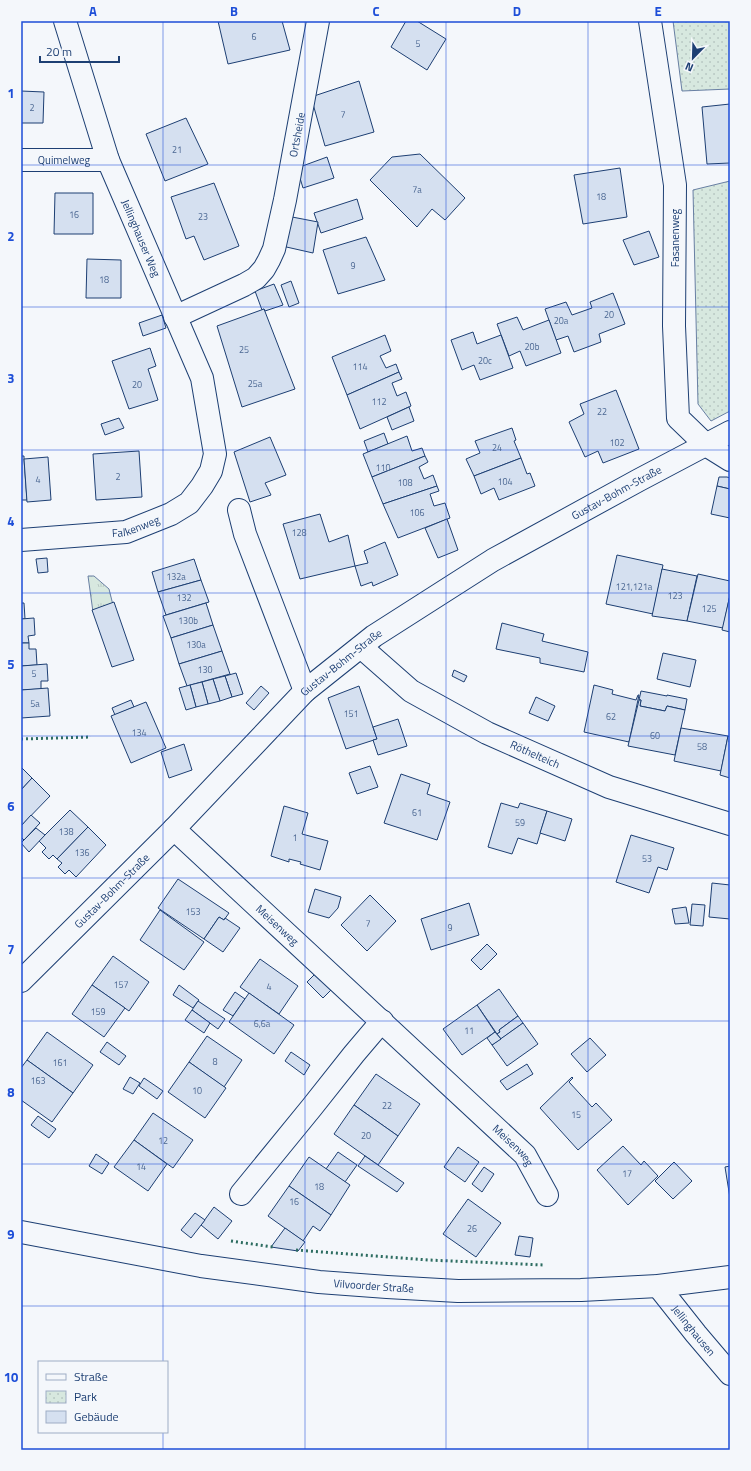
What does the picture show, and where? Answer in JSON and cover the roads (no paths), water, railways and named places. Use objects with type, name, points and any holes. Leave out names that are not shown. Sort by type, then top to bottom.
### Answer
[{"type":"street","name":"Jellinghauser Weg","points":[[65,21],[108,160],[202,378],[215,454]]},
{"type":"street","name":"Ortsheide","points":[[176,317],[244,285],[256,278],[264,269],[274,248],[285,200],[318,21]]},
{"type":"street","name":"Fasanenweg","points":[[650,21],[675,186],[674,326],[678,418],[706,445],[730,460]]},
{"type":"street","name":"Quimelweg","points":[[21,160],[108,160]]},
{"type":"street","name":"Gustav-Bohm-Straße","points":[[21,981],[174,829],[306,692],[361,646],[374,636],[493,560],[730,432]]},
{"type":"street","name":"Falkenweg","points":[[21,540],[126,532],[171,514],[189,503],[202,486],[211,471],[215,454]]},
{"type":"street","points":[[239,510],[245,534],[306,692]]},
{"type":"street","name":"Röthelteich","points":[[361,646],[411,691],[487,733],[609,787],[730,824]]},
{"type":"street","name":"Meisenweg","points":[[174,829],[525,1155],[547,1195]]},
{"type":"street","points":[[241,1194],[382,1021]]},
{"type":"street","name":"Vilvoorder Straße","points":[[21,1232],[201,1266],[319,1282],[458,1291],[581,1290],[658,1286],[730,1277]]},
{"type":"street","name":"Jellinghausen","points":[[658,1286],[730,1374]]}]
